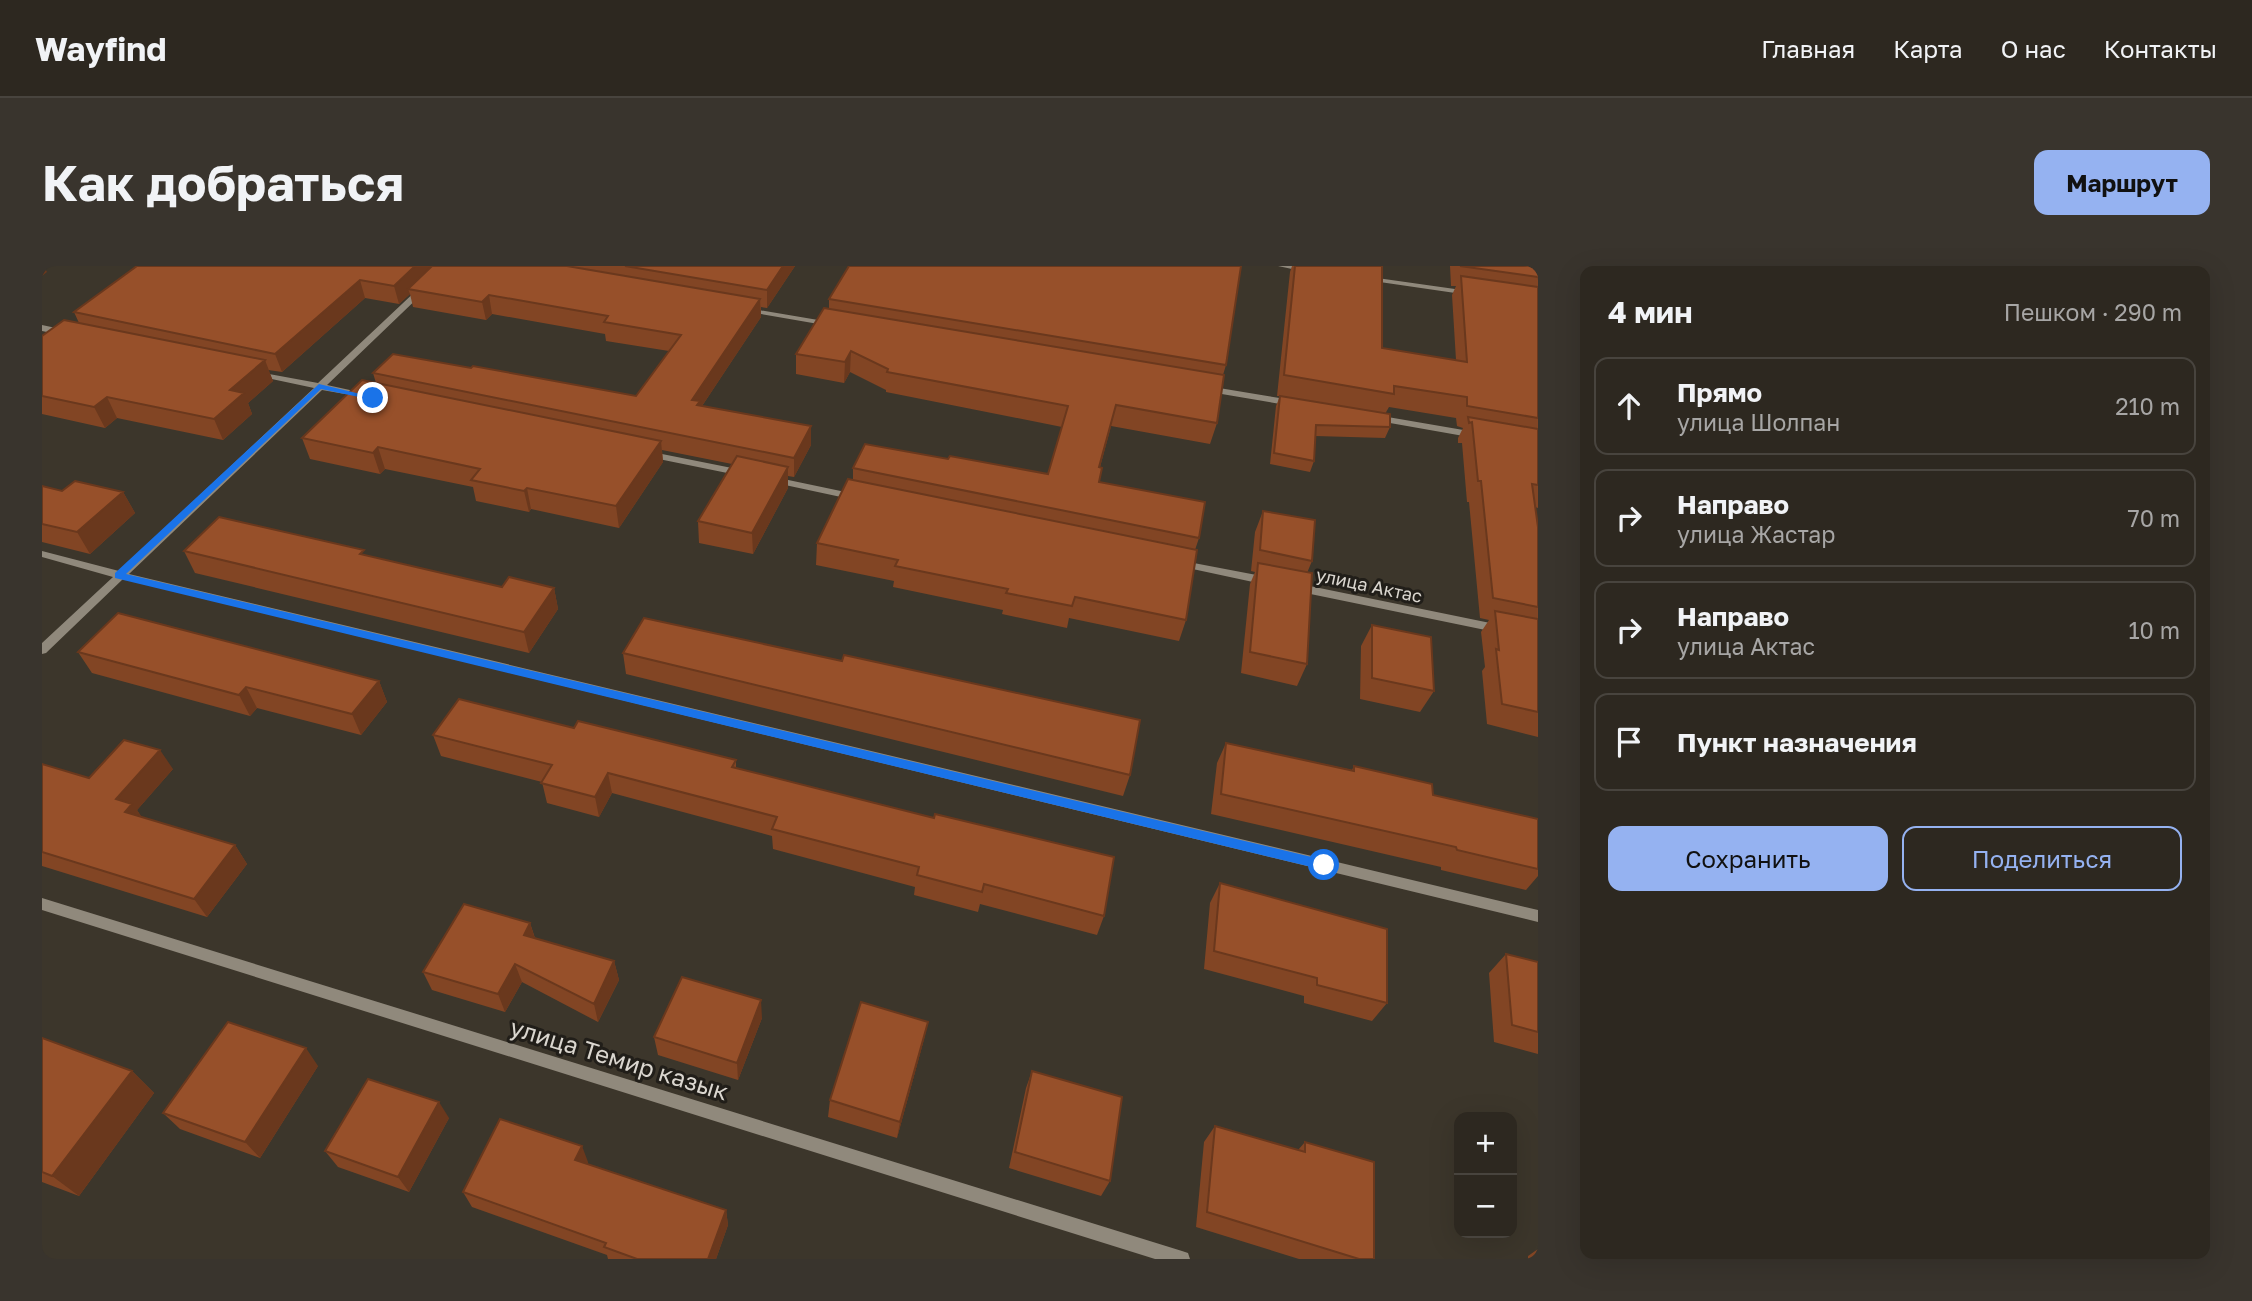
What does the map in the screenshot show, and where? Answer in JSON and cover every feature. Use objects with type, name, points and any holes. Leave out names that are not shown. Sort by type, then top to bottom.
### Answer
[{"type":"street","points":[[1282,266],[1323,272]]},
{"type":"street","points":[[1350,276],[1484,296]]},
{"type":"street","points":[[42,650],[428,285]]},
{"type":"street","points":[[740,309],[836,325]]},
{"type":"street","points":[[42,328],[82,336]]},
{"type":"street","points":[[240,370],[374,398]]},
{"type":"street","points":[[1194,387],[1304,405]]},
{"type":"street","points":[[1359,415],[1483,436]]},
{"type":"street","points":[[634,451],[867,499]]},
{"type":"street","points":[[42,554],[119,575],[1538,916]]},
{"type":"street","name":"улица Актас","points":[[1168,561],[1511,631]]},
{"type":"street","name":"улица Темир казык","points":[[42,904],[1182,1259]]},
{"type":"building","points":[[137,266],[415,266],[394,286],[360,280],[275,354],[74,312]]},
{"type":"building","points":[[432,266],[567,266],[760,299],[692,400],[700,401],[697,405],[811,426],[794,458],[373,373],[393,354],[636,396],[681,335],[604,322],[608,316],[489,295],[482,302],[408,289]]},
{"type":"building","points":[[625,266],[783,266],[767,290]]},
{"type":"building","points":[[849,266],[1241,266],[1226,365],[829,299]]},
{"type":"building","points":[[1295,266],[1382,266],[1382,348],[1467,362],[1461,276],[1538,287],[1538,418],[1467,406],[1467,397],[1394,386],[1394,394],[1284,375]]},
{"type":"building","points":[[1460,266],[1538,266],[1538,277]]},
{"type":"building","points":[[824,308],[1224,375],[1217,423],[1116,405],[1099,467],[1102,468],[1099,482],[1205,502],[1199,538],[853,468],[865,444],[1048,474],[1068,406],[887,372],[888,369],[851,351],[845,362],[796,354]]},
{"type":"building","points":[[64,320],[265,360],[230,390],[244,393],[214,419],[107,397],[94,407],[42,396],[42,336]]},
{"type":"building","points":[[362,380],[661,441],[616,506],[471,480],[480,469],[378,447],[373,453],[302,438]]},
{"type":"building","points":[[1280,396],[1390,414],[1390,427],[1316,425],[1314,461],[1274,453]]},
{"type":"building","points":[[1468,417],[1538,429],[1538,485],[1532,484],[1538,527],[1538,607],[1493,598],[1481,481],[1478,481],[1472,422],[1469,423]]},
{"type":"building","points":[[737,456],[788,467],[752,533],[698,521]]},
{"type":"building","points":[[848,479],[1197,550],[1186,620],[1075,597],[1072,606],[1006,593],[1008,589],[895,566],[898,560],[817,543]]},
{"type":"building","points":[[75,481],[123,492],[77,532],[42,524],[42,486],[62,491]]},
{"type":"building","points":[[1263,511],[1315,520],[1312,561],[1260,550]]},
{"type":"building","points":[[219,517],[364,550],[360,554],[502,587],[509,577],[554,588],[524,632],[184,551]]},
{"type":"building","points":[[1258,563],[1312,573],[1307,664],[1250,652]]},
{"type":"building","points":[[1495,611],[1538,619],[1538,712],[1502,704]]},
{"type":"building","points":[[118,613],[379,681],[352,714],[246,687],[239,695],[78,652]]},
{"type":"building","points":[[644,618],[842,661],[844,655],[1140,720],[1130,775],[623,653]]},
{"type":"building","points":[[1372,625],[1431,637],[1434,691],[1372,678]]},
{"type":"building","points":[[459,699],[574,728],[578,721],[736,760],[732,767],[934,818],[935,814],[1114,857],[1104,916],[984,884],[982,892],[917,875],[919,867],[772,829],[777,817],[608,773],[595,797],[541,783],[552,765],[433,735]]},
{"type":"building","points":[[124,740],[160,750],[116,799],[132,804],[125,812],[235,845],[194,899],[42,852],[42,764],[89,778]]},
{"type":"building","points":[[1226,743],[1354,771],[1354,766],[1432,784],[1433,795],[1538,819],[1538,869],[1457,850],[1456,847],[1221,794]]},
{"type":"building","points":[[1220,883],[1387,929],[1387,1003],[1317,985],[1317,978],[1214,951]]},
{"type":"building","points":[[464,904],[530,923],[524,935],[614,961],[594,1004],[515,964],[498,994],[423,972]]},
{"type":"building","points":[[1506,954],[1538,962],[1538,1032],[1512,1025]]},
{"type":"building","points":[[682,977],[761,1000],[737,1063],[654,1037]]},
{"type":"building","points":[[861,1002],[928,1022],[900,1122],[830,1100]]},
{"type":"building","points":[[228,1022],[306,1048],[245,1142],[163,1113]]},
{"type":"building","points":[[42,1038],[132,1071],[52,1176],[42,1172]]},
{"type":"building","points":[[1032,1071],[1122,1097],[1110,1181],[1015,1152]]},
{"type":"building","points":[[368,1079],[439,1102],[398,1177],[325,1151]]},
{"type":"building","points":[[500,1119],[582,1146],[575,1160],[726,1210],[708,1259],[637,1259],[604,1247],[606,1243],[463,1192]]},
{"type":"building","points":[[1215,1126],[1305,1152],[1305,1142],[1374,1162],[1374,1259],[1359,1259],[1207,1212]]},
{"type":"route","points":[[373,398],[319,387],[119,575],[1324,865]]}]
